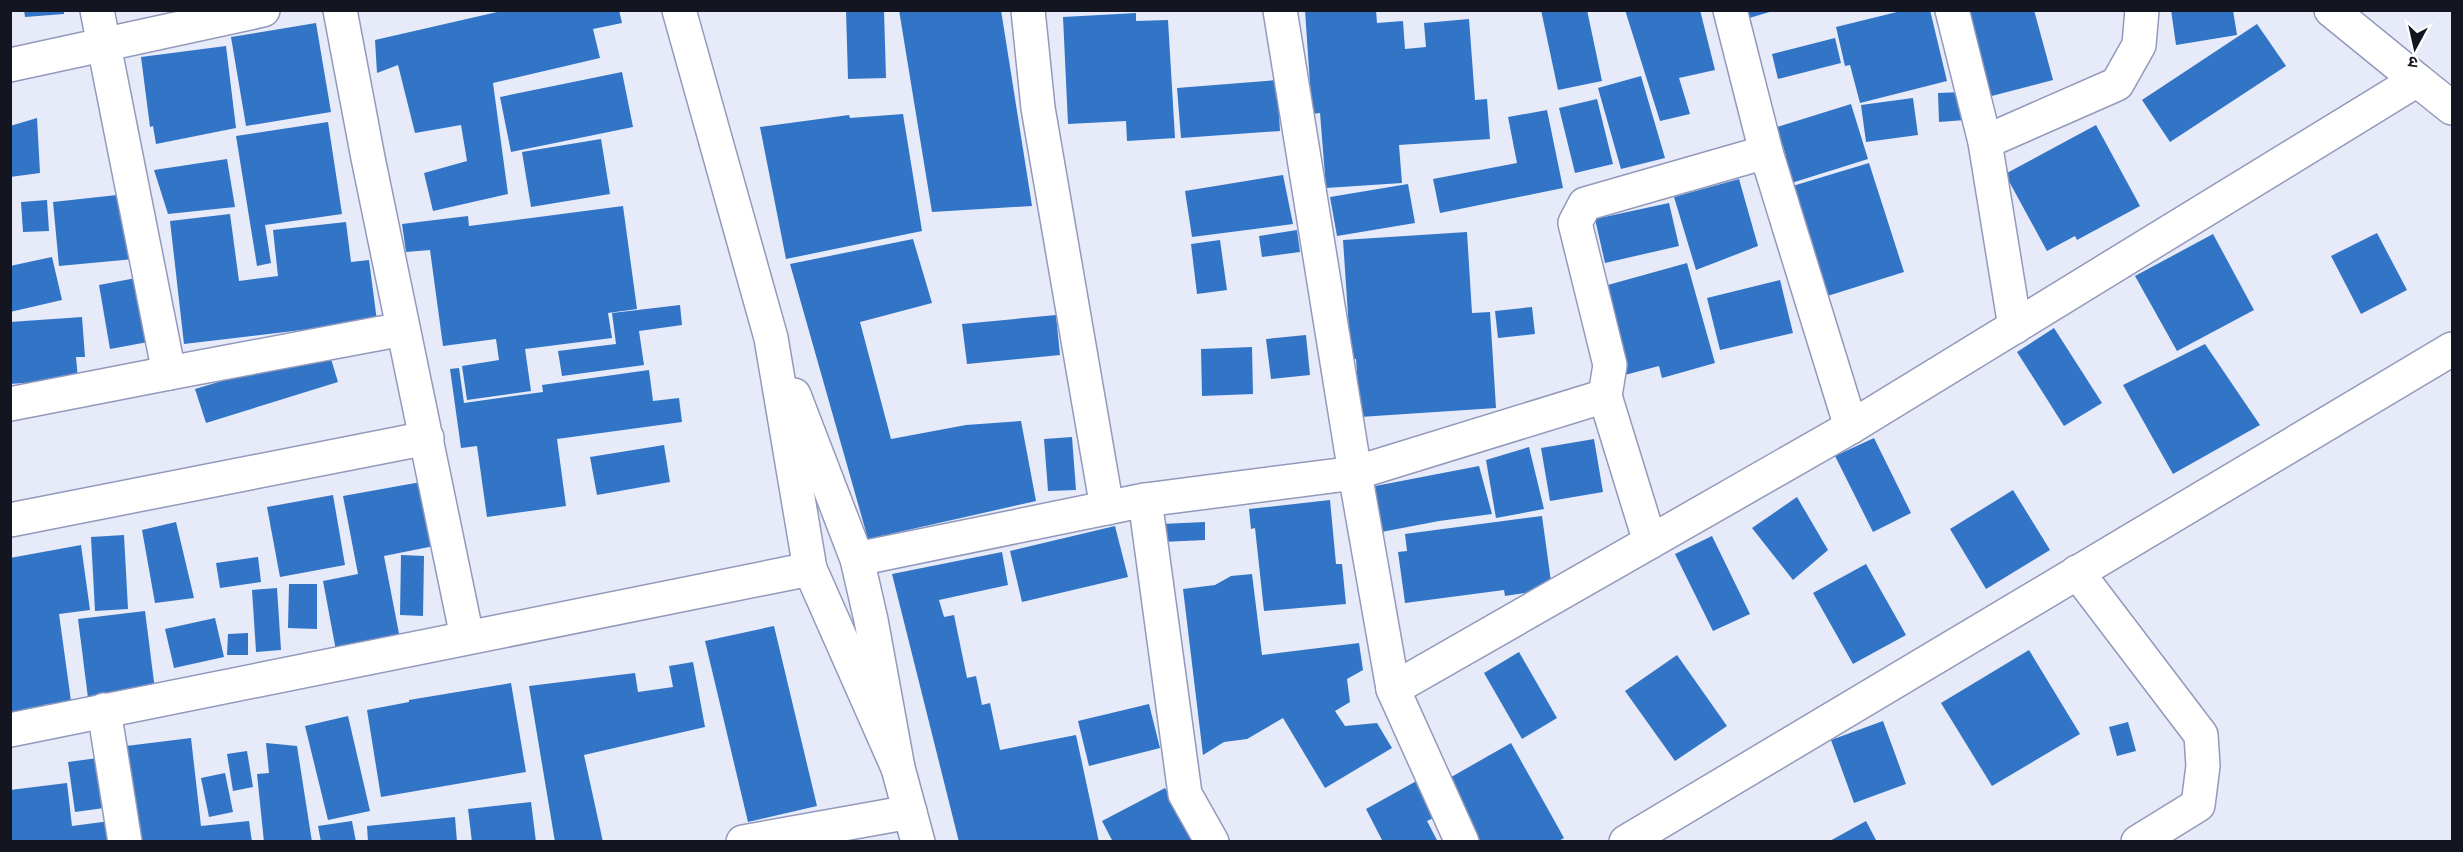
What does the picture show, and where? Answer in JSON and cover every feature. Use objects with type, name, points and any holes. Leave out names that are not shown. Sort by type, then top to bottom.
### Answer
[{"type":"street","points":[[97,10],[169,373]]},
{"type":"street","points":[[10,65],[263,10]]},
{"type":"street","points":[[339,10],[467,637]]},
{"type":"street","points":[[679,10],[771,338],[810,569],[898,768]]},
{"type":"street","points":[[1028,10],[1038,108],[1107,508]]},
{"type":"street","points":[[1280,10],[1355,473],[1393,689],[1462,842]]},
{"type":"street","points":[[1730,10],[1766,152],[1851,427]]},
{"type":"street","points":[[1952,10],[1985,142],[2014,327]]},
{"type":"street","points":[[1985,142],[2117,84],[2139,45],[2142,10]]},
{"type":"street","points":[[2331,10],[2452,108]]},
{"type":"street","points":[[1393,689],[1851,427],[2417,80]]},
{"type":"street","points":[[1650,542],[1605,396],[1610,365],[1575,223],[1585,204],[1766,152]]},
{"type":"street","points":[[10,404],[403,329]]},
{"type":"street","points":[[743,842],[914,827],[898,768],[871,620],[857,558],[771,338]]},
{"type":"street","points":[[1626,842],[2452,349]]},
{"type":"street","points":[[857,558],[1144,500],[1355,473],[1605,396]]},
{"type":"street","points":[[10,520],[427,438]]},
{"type":"street","points":[[1144,500],[1185,794],[1212,842]]},
{"type":"street","points":[[10,730],[810,569]]},
{"type":"street","points":[[2077,572],[2201,735],[2203,766],[2198,805],[2138,842]]},
{"type":"street","points":[[104,710],[125,842]]},
{"type":"building","points":[[24,10],[64,10],[64,14],[25,17]]},
{"type":"building","points":[[506,10],[619,10],[622,23],[593,29],[600,58],[493,83],[508,194],[433,211],[424,173],[467,161],[461,125],[415,133],[398,65],[377,73],[375,40]]},
{"type":"building","points":[[846,10],[884,10],[886,78],[848,79]]},
{"type":"building","points":[[899,10],[1001,10],[1032,206],[932,212]]},
{"type":"building","points":[[1305,10],[1376,10],[1377,23],[1403,21],[1405,49],[1426,47],[1424,23],[1469,19],[1475,100],[1487,99],[1490,139],[1399,145],[1402,183],[1326,188],[1320,113],[1312,114]]},
{"type":"building","points":[[1541,10],[1587,10],[1602,81],[1558,90]]},
{"type":"building","points":[[1625,10],[1700,10],[1715,70],[1679,78],[1690,114],[1660,121]]},
{"type":"building","points":[[1743,10],[1773,10],[1773,11],[1746,19]]},
{"type":"building","points":[[1905,10],[1930,10],[1947,81],[1860,103],[1850,65],[1845,66],[1836,27]]},
{"type":"building","points":[[1960,10],[2034,10],[2053,80],[1984,98]]},
{"type":"building","points":[[2171,10],[2233,10],[2237,35],[2176,45]]},
{"type":"building","points":[[1136,13],[1136,21],[1168,20],[1175,138],[1127,141],[1126,121],[1068,124],[1063,17]]},
{"type":"building","points":[[316,23],[331,112],[246,126],[231,37]]},
{"type":"building","points":[[2257,24],[2286,66],[2170,142],[2142,100]]},
{"type":"building","points":[[1835,38],[1841,63],[1778,79],[1772,54]]},
{"type":"building","points":[[226,46],[236,128],[156,144],[153,126],[150,127],[141,57]]},
{"type":"building","points":[[622,72],[633,127],[511,152],[500,97]]},
{"type":"building","points":[[1641,76],[1665,158],[1621,169],[1598,88]]},
{"type":"building","points":[[1277,80],[1280,131],[1181,138],[1177,88]]},
{"type":"building","points":[[1964,92],[1965,120],[1939,122],[1938,93]]},
{"type":"building","points":[[1913,98],[1918,135],[1866,142],[1861,105]]},
{"type":"building","points":[[1597,99],[1613,164],[1575,173],[1559,108]]},
{"type":"building","points":[[1851,104],[1868,159],[1785,185],[1777,159],[1786,156],[1777,127]]},
{"type":"building","points":[[1547,110],[1563,188],[1440,213],[1433,179],[1517,163],[1508,117]]},
{"type":"building","points":[[903,114],[922,231],[786,259],[760,127],[849,115],[850,118]]},
{"type":"building","points":[[37,118],[40,173],[10,177],[10,126]]},
{"type":"building","points":[[328,122],[342,214],[265,225],[271,263],[257,266],[236,136]]},
{"type":"building","points":[[2096,125],[2140,206],[2077,240],[2075,236],[2047,251],[2005,174]]},
{"type":"building","points":[[601,139],[610,194],[531,207],[522,152]]},
{"type":"building","points":[[227,159],[235,207],[168,214],[154,170]]},
{"type":"building","points":[[1869,163],[1904,272],[1821,298],[1786,188]]},
{"type":"building","points":[[1283,175],[1293,224],[1192,237],[1185,191]]},
{"type":"building","points":[[1739,179],[1758,246],[1696,270],[1674,197]]},
{"type":"building","points":[[1408,184],[1415,223],[1337,236],[1330,197]]},
{"type":"building","points":[[126,194],[134,259],[59,266],[53,202]]},
{"type":"building","points":[[47,200],[49,231],[23,232],[21,202]]},
{"type":"building","points":[[1669,203],[1679,246],[1605,263],[1595,219]]},
{"type":"building","points":[[623,206],[637,309],[608,313],[612,338],[525,349],[531,391],[467,400],[462,366],[499,360],[496,339],[443,346],[430,250],[406,252],[402,224],[468,216],[469,226]]},
{"type":"building","points":[[230,214],[239,281],[278,276],[273,230],[346,222],[351,262],[369,260],[377,321],[184,344],[170,221]]},
{"type":"building","points":[[1297,230],[1300,252],[1262,257],[1259,236]]},
{"type":"building","points":[[1467,232],[1472,313],[1490,312],[1496,408],[1360,417],[1356,359],[1351,359],[1343,240]]},
{"type":"building","points":[[2377,233],[2407,290],[2361,314],[2331,256]]},
{"type":"building","points":[[2213,234],[2254,310],[2177,351],[2135,276]]},
{"type":"building","points":[[913,239],[932,303],[860,322],[891,439],[966,425],[1021,421],[1036,501],[868,539],[790,264]]},
{"type":"building","points":[[1220,240],[1227,290],[1197,294],[1191,244]]},
{"type":"building","points":[[52,257],[62,300],[10,312],[10,266]]},
{"type":"building","points":[[1687,263],[1715,363],[1662,378],[1659,366],[1621,376],[1597,288]]},
{"type":"building","points":[[136,278],[148,342],[110,349],[99,285]]},
{"type":"building","points":[[1780,280],[1793,333],[1720,350],[1707,298]]},
{"type":"building","points":[[680,305],[682,325],[639,331],[644,365],[562,376],[558,351],[616,344],[612,313]]},
{"type":"building","points":[[1532,307],[1535,334],[1498,338],[1495,311]]},
{"type":"building","points":[[1056,315],[1060,355],[967,364],[962,324]]},
{"type":"building","points":[[82,317],[85,357],[76,357],[78,379],[10,384],[10,322]]},
{"type":"building","points":[[2054,328],[2102,403],[2064,426],[2017,352]]},
{"type":"building","points":[[1306,335],[1310,375],[1271,379],[1266,339]]},
{"type":"building","points":[[2205,344],[2260,425],[2173,474],[2123,385]]},
{"type":"building","points":[[1252,347],[1253,394],[1202,396],[1201,349]]},
{"type":"building","points":[[328,349],[338,382],[206,423],[195,389]]},
{"type":"building","points":[[459,368],[464,403],[543,392],[542,385],[649,370],[653,401],[679,398],[682,422],[557,439],[566,506],[487,517],[477,446],[461,448],[450,369]]},
{"type":"building","points":[[1072,437],[1076,490],[1048,491],[1044,439]]},
{"type":"building","points":[[1874,438],[1911,513],[1873,532],[1835,456]]},
{"type":"building","points":[[1594,439],[1603,492],[1550,501],[1541,448]]},
{"type":"building","points":[[664,445],[670,482],[597,495],[590,457]]},
{"type":"building","points":[[1529,447],[1544,509],[1496,518],[1486,460]]},
{"type":"building","points":[[1479,466],[1492,514],[1376,533],[1370,487]]},
{"type":"building","points":[[421,482],[434,546],[384,556],[401,644],[337,656],[323,581],[358,574],[343,496]]},
{"type":"building","points":[[2013,490],[2050,550],[1986,589],[1950,529]]},
{"type":"building","points":[[333,495],[345,565],[280,577],[267,507]]},
{"type":"building","points":[[1797,497],[1828,550],[1793,580],[1752,528]]},
{"type":"building","points":[[1330,500],[1336,564],[1342,564],[1346,604],[1264,611],[1255,528],[1251,529],[1249,509]]},
{"type":"building","points":[[1542,516],[1552,589],[1505,596],[1504,590],[1405,603],[1398,552],[1407,551],[1405,534]]},
{"type":"building","points":[[176,522],[194,598],[155,603],[142,530]]},
{"type":"building","points":[[1205,522],[1205,540],[1162,542],[1161,524]]},
{"type":"building","points":[[1115,526],[1128,577],[1022,602],[1010,551]]},
{"type":"building","points":[[124,535],[128,609],[95,611],[91,537]]},
{"type":"building","points":[[1712,536],[1750,614],[1713,631],[1675,554]]},
{"type":"building","points":[[81,545],[90,610],[59,614],[71,701],[43,705],[44,714],[10,719],[10,558]]},
{"type":"building","points":[[1002,552],[1008,585],[939,600],[944,617],[954,615],[967,678],[976,676],[982,705],[990,703],[1000,750],[1076,735],[1099,842],[959,842],[892,574]]},
{"type":"building","points":[[401,555],[424,556],[423,616],[400,615]]},
{"type":"building","points":[[258,557],[261,582],[220,588],[216,563]]},
{"type":"building","points":[[1866,564],[1906,635],[1853,664],[1813,593]]},
{"type":"building","points":[[1252,574],[1262,655],[1359,643],[1363,670],[1347,679],[1350,702],[1335,711],[1345,726],[1377,723],[1392,748],[1325,788],[1283,718],[1247,739],[1224,742],[1203,755],[1183,589],[1215,585],[1231,576]]},
{"type":"building","points":[[289,584],[317,584],[317,629],[288,628]]},
{"type":"building","points":[[277,588],[281,650],[256,652],[252,590]]},
{"type":"building","points":[[145,611],[155,690],[88,698],[78,619]]},
{"type":"building","points":[[215,618],[224,657],[174,668],[165,629]]},
{"type":"building","points":[[774,626],[817,806],[748,822],[705,641]]},
{"type":"building","points":[[248,633],[248,655],[227,655],[228,634]]},
{"type":"building","points":[[2029,650],[2080,734],[1992,786],[1941,703]]},
{"type":"building","points":[[1519,652],[1557,718],[1522,739],[1484,673]]},
{"type":"building","points":[[1677,655],[1727,726],[1675,761],[1625,691]]},
{"type":"building","points":[[693,662],[705,727],[584,755],[603,842],[555,842],[529,686],[635,673],[638,692],[673,687],[669,666]]},
{"type":"building","points":[[511,683],[526,772],[381,797],[367,710],[409,702],[409,700]]},
{"type":"building","points":[[1149,704],[1160,748],[1089,766],[1078,721]]},
{"type":"building","points":[[348,716],[370,811],[328,820],[305,726]]},
{"type":"building","points":[[1883,721],[1906,784],[1854,803],[1831,740]]},
{"type":"building","points":[[2128,722],[2136,751],[2117,756],[2109,727]]},
{"type":"building","points":[[191,738],[201,826],[249,821],[252,842],[138,841],[126,746]]},
{"type":"building","points":[[266,743],[297,746],[312,842],[264,842],[257,774],[269,773]]},
{"type":"building","points":[[1511,743],[1564,838],[1557,842],[1481,842],[1446,780]]},
{"type":"building","points":[[247,751],[253,787],[233,791],[227,754]]},
{"type":"building","points":[[98,758],[104,808],[75,812],[68,762]]},
{"type":"building","points":[[225,773],[233,812],[209,817],[201,778]]},
{"type":"building","points":[[1420,779],[1440,815],[1427,821],[1438,842],[1383,842],[1366,809]]},
{"type":"building","points":[[67,783],[72,826],[110,821],[112,842],[10,842],[10,790]]},
{"type":"building","points":[[1165,788],[1194,842],[1113,842],[1102,821]]},
{"type":"building","points":[[531,802],[536,842],[472,842],[468,809]]},
{"type":"building","points":[[455,817],[457,842],[368,842],[367,826]]},
{"type":"building","points":[[352,821],[356,842],[321,842],[318,826]]},
{"type":"building","points":[[1866,821],[1877,842],[1828,842]]}]
